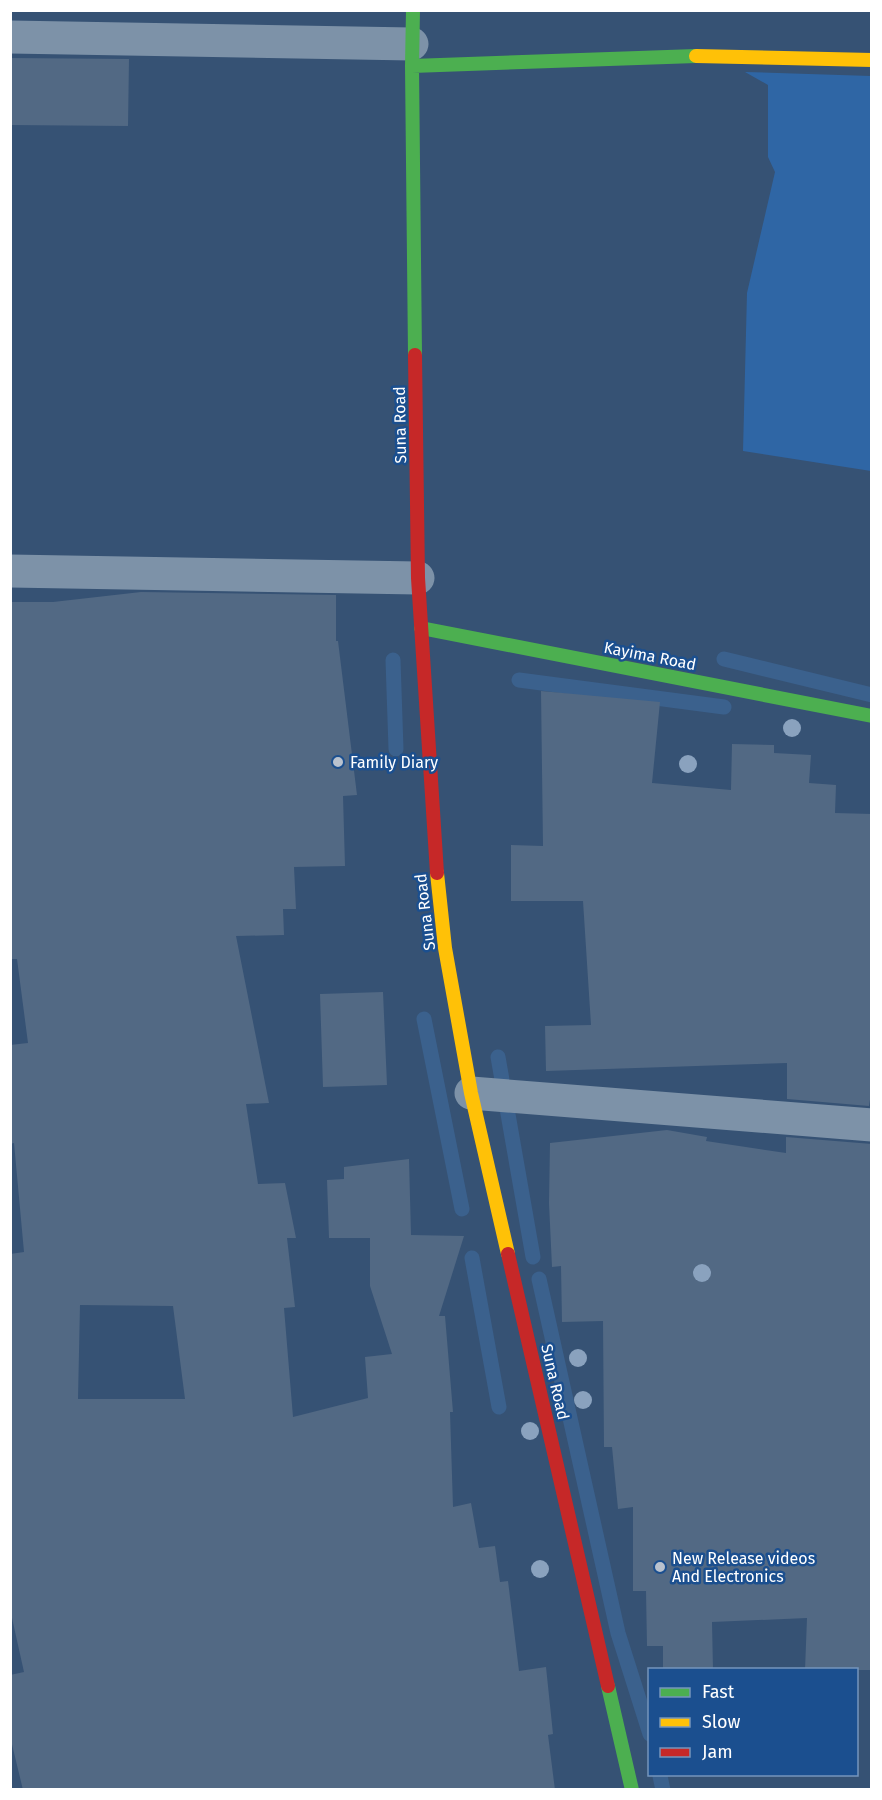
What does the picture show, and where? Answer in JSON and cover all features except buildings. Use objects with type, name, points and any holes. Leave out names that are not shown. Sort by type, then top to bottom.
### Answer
[{"type":"street","name":"Suna Road","points":[[413,10],[418,578],[435,858],[445,948],[471,1093],[632,1790]]},
{"type":"street","points":[[10,37],[412,55],[710,55],[872,60]]},
{"type":"street","points":[[10,571],[418,578]]},
{"type":"street","name":"Kayima Road","points":[[421,628],[872,716]]},
{"type":"street","points":[[471,1093],[872,1125]]},
{"type":"shaded area","points":[[745,72],[871,76],[871,471],[743,451],[747,293],[775,172],[768,157],[768,85]]},
{"type":"waterway","points":[[724,659],[872,695]]},
{"type":"waterway","points":[[393,660],[396,749]]},
{"type":"waterway","points":[[519,680],[724,707]]},
{"type":"waterway","points":[[424,1019],[462,1209]]},
{"type":"waterway","points":[[498,1057],[533,1257]]},
{"type":"waterway","points":[[472,1258],[499,1407]]},
{"type":"waterway","points":[[539,1279],[618,1633],[648,1728]]},
{"type":"waterway","points":[[660,1776],[663,1790]]},
{"type":"traffic: fast","points":[[413,10],[415,355]]},
{"type":"traffic: fast","points":[[412,66],[696,56]]},
{"type":"traffic: fast","points":[[421,628],[872,716]]},
{"type":"traffic: fast","points":[[608,1686],[632,1790]]},
{"type":"traffic: slow","points":[[696,56],[872,60]]},
{"type":"traffic: slow","points":[[437,873],[445,948],[471,1093],[508,1254]]},
{"type":"traffic: jam","points":[[415,355],[418,578],[437,873]]},
{"type":"traffic: jam","points":[[508,1254],[608,1686]]},
{"type":"place","name":"Family Diary","points":[[338,762]]},
{"type":"place","name":"New Release videos And Electronics","points":[[660,1567]]}]
